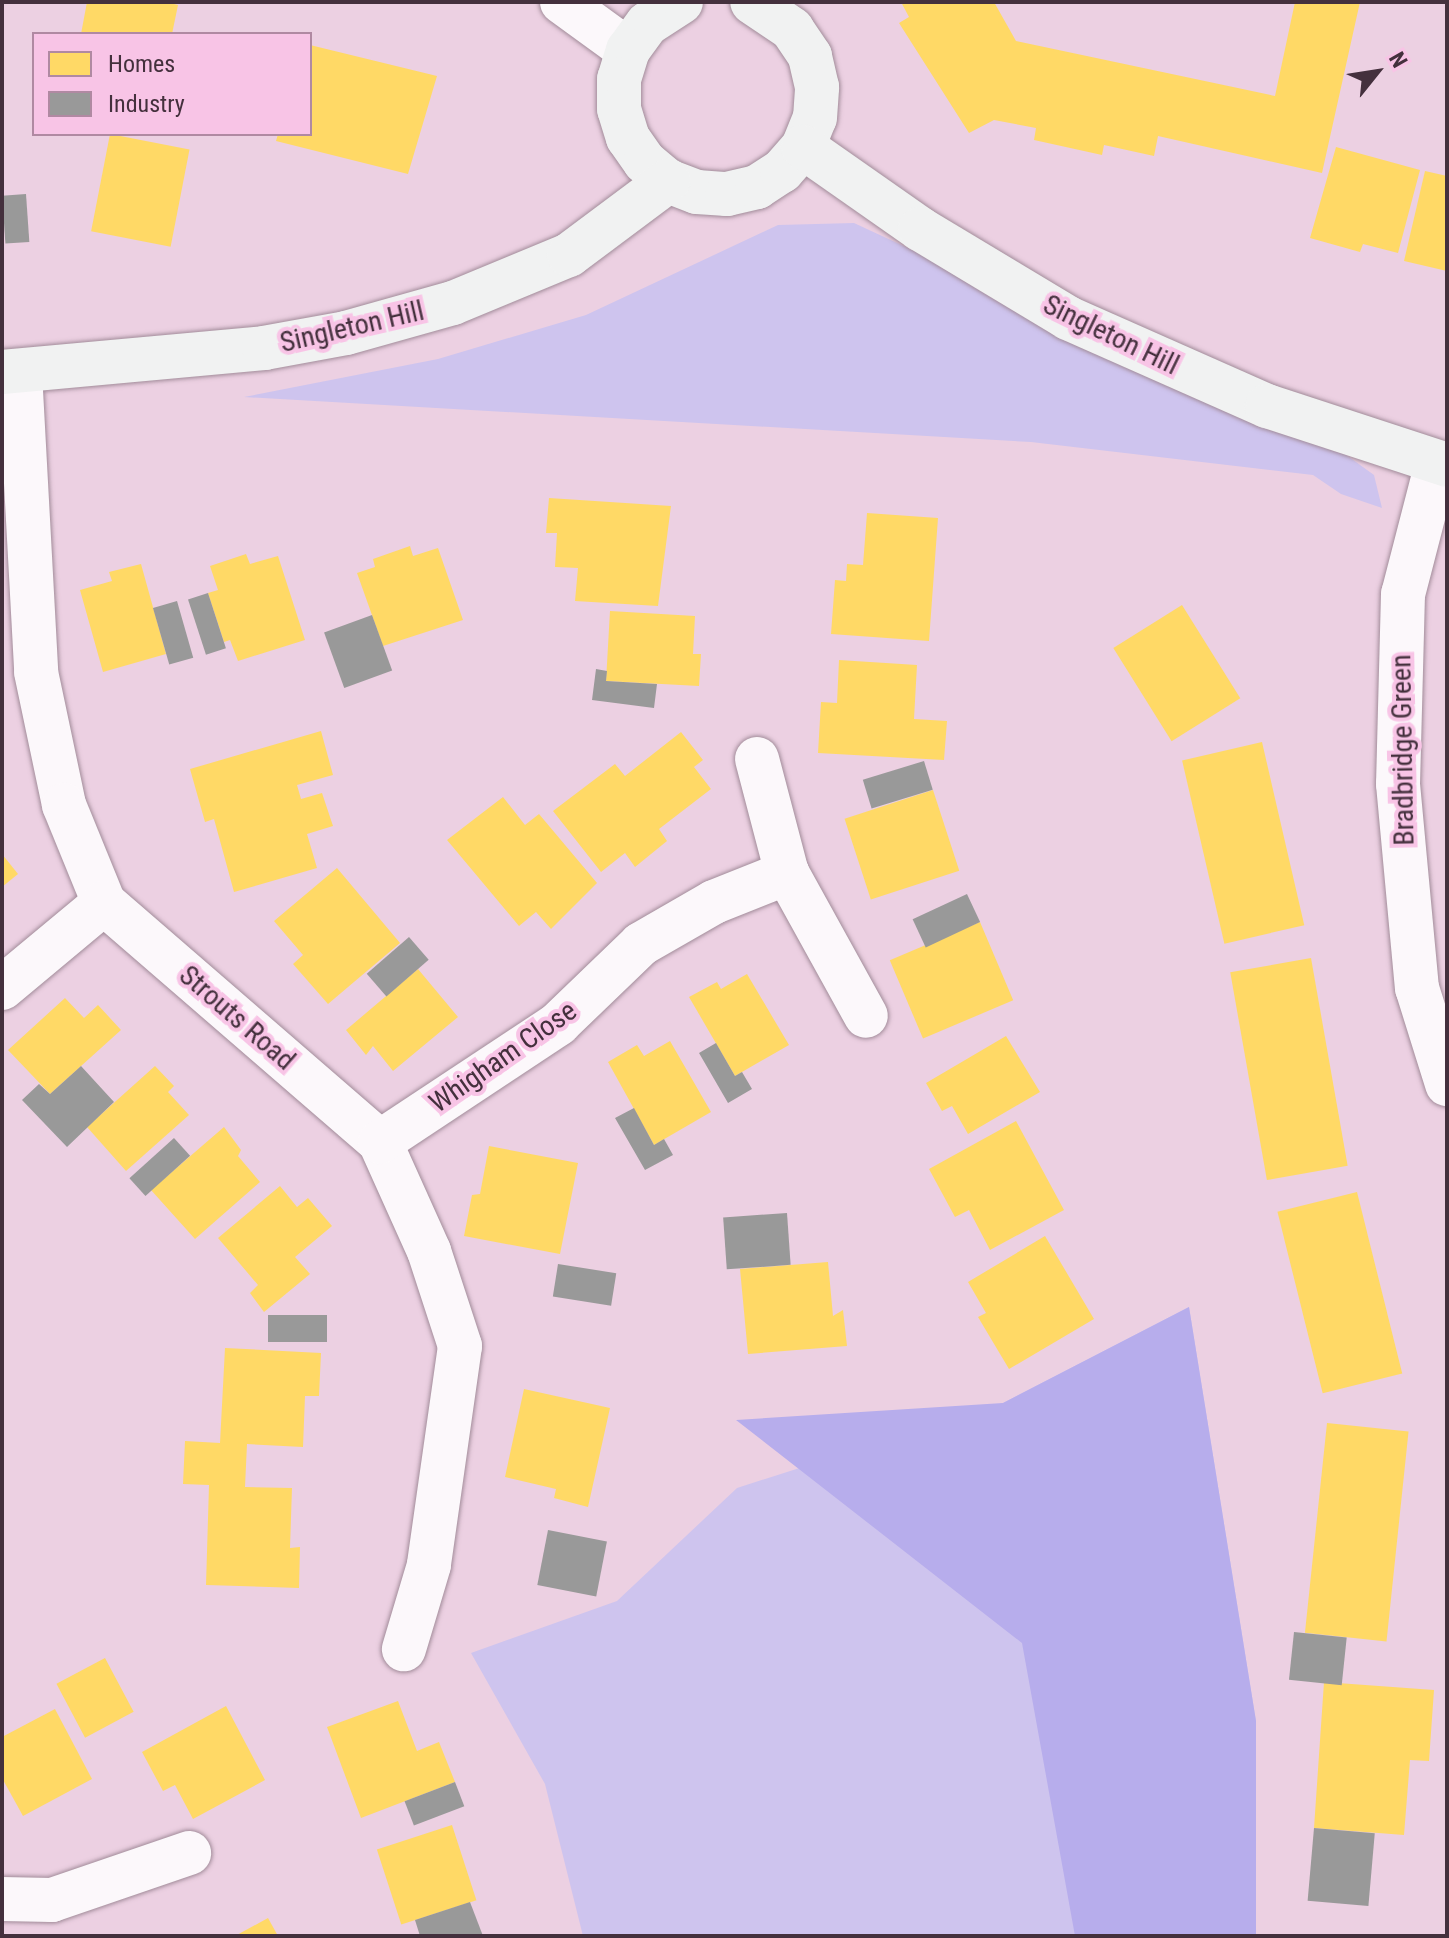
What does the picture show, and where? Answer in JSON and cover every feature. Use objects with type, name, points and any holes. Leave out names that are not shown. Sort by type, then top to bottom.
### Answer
[{"type":"street","points":[[562,2],[628,50]]},
{"type":"street","points":[[681,2],[647,24],[628,50],[619,79],[623,123],[645,162],[668,181],[697,192],[727,194],[757,187],[782,171],[803,147],[815,118],[817,87],[810,56],[792,29],[763,4]]},
{"type":"street","name":"Singleton Hill","points":[[803,147],[920,229],[1068,318],[1267,406],[1442,464]]},
{"type":"street","name":"Singleton Hill","points":[[11,372],[264,348],[346,333],[453,303],[569,255],[668,181]]},
{"type":"street","name":"Strouts Road","points":[[11,372],[36,672],[64,805],[104,903],[380,1142],[429,1251],[460,1346],[429,1565],[404,1649]]},
{"type":"street","name":"Bradbridge Green","points":[[1442,464],[1403,594],[1398,784],[1417,988],[1447,1084]]},
{"type":"street","points":[[757,759],[787,873],[866,1016]]},
{"type":"street","name":"Whigham Close","points":[[380,1142],[558,1024],[641,944],[714,902],[787,873]]},
{"type":"street","points":[[2,988],[104,903]]},
{"type":"street","points":[[2,1899],[52,1900],[189,1853]]},
{"type":"shaded area","points":[[854,223],[1331,444],[1374,475],[1382,508],[1341,494],[1313,475],[1031,442],[244,397],[438,359],[586,315],[778,225]]},
{"type":"shaded area","points":[[1189,1307],[1256,1721],[1256,1936],[583,1936],[545,1784],[471,1653],[617,1601],[737,1488],[1003,1403]]},
{"type":"shaded area","points":[[1189,1307],[1256,1721],[1256,1936],[1075,1936],[1022,1643],[736,1420],[1003,1403]]},
{"type":"building: Homes","points":[[87,2],[166,2],[178,5],[172,32],[81,32]]},
{"type":"building: Homes","points":[[901,2],[994,2],[1016,41],[1275,96],[1295,2],[1360,2],[1322,173],[1158,136],[1154,156],[1104,145],[1102,155],[1034,140],[1036,128],[994,120],[969,133],[899,23],[909,17]]},
{"type":"building: Homes","points":[[312,45],[437,76],[408,174],[276,141],[277,136],[312,136]]},
{"type":"building: Homes","points":[[110,136],[190,149],[171,247],[91,231]]},
{"type":"building: Homes","points":[[1336,147],[1420,170],[1398,253],[1363,244],[1360,252],[1310,238]]},
{"type":"building: Homes","points":[[1425,171],[1447,176],[1447,271],[1404,261]]},
{"type":"building: Homes","points":[[549,498],[671,506],[658,606],[575,601],[578,568],[555,567],[557,533],[546,533]]},
{"type":"building: Homes","points":[[867,513],[938,518],[929,641],[831,634],[835,580],[846,581],[847,564],[863,565]]},
{"type":"building: Homes","points":[[410,546],[413,556],[438,548],[463,620],[383,646],[357,573],[375,567],[373,559]]},
{"type":"building: Homes","points":[[246,554],[250,564],[278,556],[305,640],[238,661],[230,640],[224,642],[208,593],[218,590],[210,566]]},
{"type":"building: Homes","points":[[141,564],[166,654],[103,672],[80,590],[112,581],[109,572]]},
{"type":"building: Homes","points":[[1182,605],[1240,698],[1172,741],[1113,648]]},
{"type":"building: Homes","points":[[610,611],[695,616],[693,654],[701,654],[699,686],[606,681]]},
{"type":"building: Homes","points":[[839,660],[917,665],[914,719],[947,721],[944,760],[818,753],[821,702],[837,703]]},
{"type":"building: Homes","points":[[321,731],[333,775],[297,785],[301,799],[322,793],[333,826],[307,834],[317,868],[234,892],[214,819],[205,822],[190,769]]},
{"type":"building: Homes","points":[[681,732],[703,760],[694,767],[711,789],[659,829],[667,841],[635,867],[625,853],[601,872],[553,811],[615,764],[625,776]]},
{"type":"building: Homes","points":[[1262,742],[1304,925],[1224,944],[1182,760]]},
{"type":"building: Homes","points":[[933,790],[959,871],[871,900],[845,819]]},
{"type":"building: Homes","points":[[503,797],[525,825],[539,814],[597,883],[551,929],[536,912],[519,926],[447,840]]},
{"type":"building: Homes","points":[[2,854],[18,874],[2,887]]},
{"type":"building: Homes","points":[[337,868],[400,943],[328,1004],[293,964],[303,955],[274,921]]},
{"type":"building: Homes","points":[[980,922],[1013,1000],[923,1039],[890,960]]},
{"type":"building: Homes","points":[[1311,958],[1348,1166],[1267,1180],[1230,972]]},
{"type":"building: Homes","points":[[418,969],[458,1017],[393,1071],[373,1046],[366,1055],[346,1030]]},
{"type":"building: Homes","points":[[747,974],[789,1045],[735,1076],[689,997],[717,982],[721,989]]},
{"type":"building: Homes","points":[[65,998],[84,1018],[98,1005],[121,1030],[50,1094],[8,1050]]},
{"type":"building: Homes","points":[[1006,1036],[1040,1092],[968,1134],[952,1106],[942,1111],[926,1083]]},
{"type":"building: Homes","points":[[670,1041],[711,1112],[654,1145],[608,1062],[637,1045],[644,1056]]},
{"type":"building: Homes","points":[[155,1066],[174,1086],[168,1092],[189,1115],[126,1171],[87,1127]]},
{"type":"building: Homes","points":[[1016,1121],[1064,1210],[990,1250],[969,1210],[955,1217],[929,1169]]},
{"type":"building: Homes","points":[[224,1127],[241,1150],[238,1156],[260,1182],[195,1239],[151,1190]]},
{"type":"building: Homes","points":[[489,1146],[578,1163],[560,1254],[464,1236],[472,1195],[480,1194]]},
{"type":"building: Homes","points":[[280,1186],[297,1207],[308,1198],[332,1226],[295,1257],[310,1274],[264,1312],[250,1293],[258,1285],[218,1238]]},
{"type":"building: Homes","points":[[1357,1192],[1402,1373],[1323,1393],[1277,1212]]},
{"type":"building: Homes","points":[[1045,1236],[1094,1319],[1009,1369],[978,1317],[986,1313],[968,1282]]},
{"type":"building: Homes","points":[[828,1262],[833,1316],[843,1310],[847,1346],[748,1354],[740,1269]]},
{"type":"building: Homes","points":[[225,1348],[321,1353],[319,1396],[305,1396],[303,1447],[247,1444],[245,1487],[292,1488],[290,1548],[300,1547],[299,1588],[206,1585],[209,1485],[183,1484],[185,1441],[220,1443]]},
{"type":"building: Homes","points":[[524,1389],[610,1408],[588,1507],[554,1498],[556,1489],[505,1477]]},
{"type":"building: Homes","points":[[1327,1423],[1409,1432],[1386,1641],[1305,1633]]},
{"type":"building: Homes","points":[[105,1658],[134,1712],[85,1738],[56,1684]]},
{"type":"building: Homes","points":[[1324,1682],[1434,1690],[1429,1761],[1410,1760],[1404,1835],[1314,1828]]},
{"type":"building: Homes","points":[[398,1701],[417,1751],[439,1742],[455,1782],[361,1818],[327,1727]]},
{"type":"building: Homes","points":[[226,1706],[265,1780],[193,1819],[175,1785],[163,1791],[142,1752]]},
{"type":"building: Homes","points":[[55,1709],[92,1779],[23,1816],[2,1778],[2,1737]]},
{"type":"building: Homes","points":[[452,1825],[476,1900],[401,1925],[377,1849]]},
{"type":"building: Homes","points":[[268,1918],[278,1936],[235,1936]]},
{"type":"building: Industry","points":[[26,194],[29,242],[5,244],[2,196]]},
{"type":"building: Industry","points":[[208,593],[226,648],[206,655],[188,599]]},
{"type":"building: Industry","points":[[177,601],[193,658],[169,665],[153,608]]},
{"type":"building: Industry","points":[[372,615],[392,670],[344,688],[324,632]]},
{"type":"building: Industry","points":[[596,669],[607,671],[606,681],[657,684],[654,708],[592,700]]},
{"type":"building: Industry","points":[[924,761],[933,790],[872,808],[863,780]]},
{"type":"building: Industry","points":[[967,894],[980,922],[926,947],[913,919]]},
{"type":"building: Industry","points":[[409,937],[429,960],[386,996],[367,974]]},
{"type":"building: Industry","points":[[716,1043],[735,1076],[742,1072],[752,1089],[728,1103],[699,1053]]},
{"type":"building: Industry","points":[[81,1066],[114,1102],[67,1147],[22,1100],[39,1084],[50,1094]]},
{"type":"building: Industry","points":[[634,1108],[654,1145],[664,1139],[673,1155],[645,1170],[615,1118]]},
{"type":"building: Industry","points":[[174,1138],[190,1156],[145,1196],[129,1178]]},
{"type":"building: Industry","points":[[787,1213],[791,1265],[727,1269],[723,1217]]},
{"type":"building: Industry","points":[[558,1264],[616,1273],[611,1306],[553,1297]]},
{"type":"building: Industry","points":[[268,1315],[327,1315],[327,1342],[268,1342]]},
{"type":"building: Industry","points":[[548,1530],[607,1541],[596,1596],[537,1585]]},
{"type":"building: Industry","points":[[1294,1632],[1347,1638],[1342,1685],[1289,1680]]},
{"type":"building: Industry","points":[[455,1782],[464,1806],[414,1826],[405,1801]]},
{"type":"building: Industry","points":[[1314,1828],[1375,1833],[1368,1906],[1308,1901]]},
{"type":"building: Industry","points":[[470,1902],[483,1936],[420,1936],[415,1920]]}]
